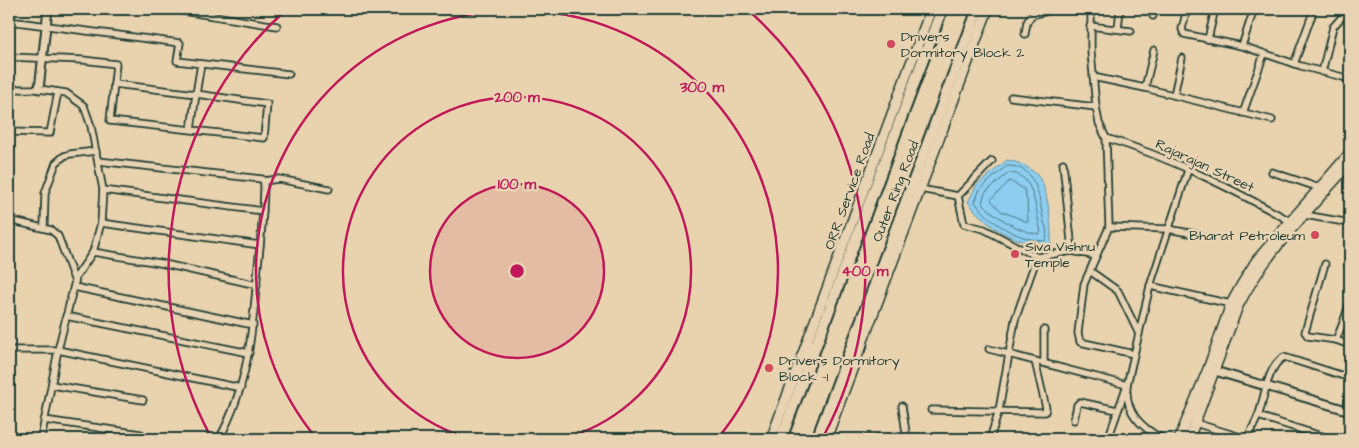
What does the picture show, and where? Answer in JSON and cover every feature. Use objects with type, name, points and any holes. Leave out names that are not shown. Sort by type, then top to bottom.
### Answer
[{"type":"highway","name":"Outer Ring Road","points":[[781,439],[942,9]]},
{"type":"highway","name":"Outer Ring Road","points":[[816,439],[978,9]]},
{"type":"highway","points":[[861,347],[863,314]]},
{"type":"highway","points":[[798,366],[820,334]]},
{"type":"main road","name":"ORR Service Road","points":[[771,439],[931,9]]},
{"type":"main road","points":[[826,439],[988,9]]},
{"type":"main road","points":[[1302,213],[1320,188],[1350,153]]},
{"type":"main road","points":[[1179,439],[1208,369],[1231,304],[1256,261],[1350,163]]},
{"type":"main road","points":[[1189,439],[1238,306],[1262,265],[1293,223]]},
{"type":"street","points":[[39,89],[48,9]]},
{"type":"street","points":[[170,9],[277,26]]},
{"type":"street","points":[[1025,34],[1027,22],[1032,15],[1056,9]]},
{"type":"street","points":[[1088,9],[1091,9],[1090,26],[1096,107],[1099,123],[1106,138],[1108,227],[1084,284],[1078,333],[1080,342],[1134,354]]},
{"type":"street","points":[[1118,29],[1120,9]]},
{"type":"street","points":[[1153,16],[1155,9]]},
{"type":"street","points":[[1187,9],[1182,31],[1184,34],[1242,46],[1294,64],[1350,79]]},
{"type":"street","points":[[1208,39],[1215,9]]},
{"type":"street","points":[[1242,46],[1254,9]]},
{"type":"street","points":[[1322,72],[1333,27],[1349,9]]},
{"type":"street","points":[[1294,64],[1312,15]]},
{"type":"street","points":[[9,21],[46,24],[180,43],[177,61],[289,74]]},
{"type":"street","points":[[1090,26],[1131,31]]},
{"type":"street","points":[[1146,88],[1154,50]]},
{"type":"street","points":[[1243,113],[1264,54]]},
{"type":"street","points":[[9,57],[116,64],[110,121],[264,138],[267,104],[114,84]]},
{"type":"street","points":[[1174,95],[1182,58]]},
{"type":"street","points":[[191,130],[200,64]]},
{"type":"street","points":[[1093,77],[1146,88],[1272,120]]},
{"type":"street","points":[[9,89],[39,89],[66,93],[84,106],[96,151],[103,190],[101,223],[93,252],[74,284],[58,350],[41,439]]},
{"type":"street","points":[[9,132],[50,133],[58,92]]},
{"type":"street","points":[[1011,97],[1096,107]]},
{"type":"street","name":"Rajarajan Street","points":[[1106,138],[1136,147],[1188,170],[1293,223]]},
{"type":"street","points":[[44,227],[46,214],[44,193],[56,163],[60,158],[70,154],[96,151]]},
{"type":"street","points":[[98,160],[263,181],[279,180],[329,189]]},
{"type":"street","points":[[958,196],[992,161]]},
{"type":"street","points":[[1063,163],[1072,251]]},
{"type":"street","points":[[1108,439],[1126,386],[1150,286],[1188,170]]},
{"type":"street","points":[[1272,172],[1320,188]]},
{"type":"street","points":[[219,439],[241,388],[253,325],[263,211],[263,181]]},
{"type":"street","points":[[920,189],[958,196]]},
{"type":"street","points":[[103,190],[263,211]]},
{"type":"street","points":[[958,196],[964,224],[984,229],[1037,256],[1072,251],[1096,256]]},
{"type":"street","points":[[1302,213],[1350,223]]},
{"type":"street","points":[[9,220],[44,227],[58,236],[74,284]]},
{"type":"street","points":[[101,223],[260,245]]},
{"type":"street","points":[[1108,227],[1168,229],[1200,235]]},
{"type":"street","points":[[93,252],[160,263],[257,285]]},
{"type":"street","points":[[990,439],[999,410],[1015,320],[1037,256]]},
{"type":"street","points":[[1325,264],[1305,332],[1308,336],[1350,344]]},
{"type":"street","points":[[1090,271],[1118,292],[1139,334]]},
{"type":"street","points":[[74,284],[253,325]]},
{"type":"street","points":[[1150,286],[1231,304]]},
{"type":"street","points":[[1336,340],[1350,302]]},
{"type":"street","points":[[66,316],[248,353]]},
{"type":"street","points":[[1342,323],[1350,325]]},
{"type":"street","points":[[1044,330],[1044,364]]},
{"type":"street","points":[[989,348],[1126,386]]},
{"type":"street","points":[[9,350],[58,350],[241,388]]},
{"type":"street","points":[[1196,423],[1247,439],[1258,416],[1275,365],[1284,357],[1350,378]]},
{"type":"street","points":[[931,410],[1045,412],[1046,408],[1035,361]]},
{"type":"street","points":[[1215,371],[1350,411]]},
{"type":"street","points":[[52,385],[143,400]]},
{"type":"street","points":[[1126,386],[1126,401],[1134,415],[1148,431],[1163,439]]},
{"type":"street","points":[[1074,420],[1077,405],[1080,402],[1117,410]]},
{"type":"street","points":[[867,438],[907,439],[902,406]]},
{"type":"street","points":[[1258,416],[1331,439]]},
{"type":"street","points":[[44,420],[141,434]]},
{"type":"water","points":[[1007,160],[1025,166],[1040,179],[1048,203],[1051,247],[1026,242],[1004,234],[985,221],[968,202],[976,186]]},
{"type":"place","name":"Drivers Dormitory Block 2","points":[[891,44]]},
{"type":"place","name":"Bharat Petroleum","points":[[1315,235]]},
{"type":"place","name":"Siva Vishnu Temple","points":[[1015,254]]},
{"type":"place","name":"Drivers Dormitory Block -1","points":[[769,368]]}]
